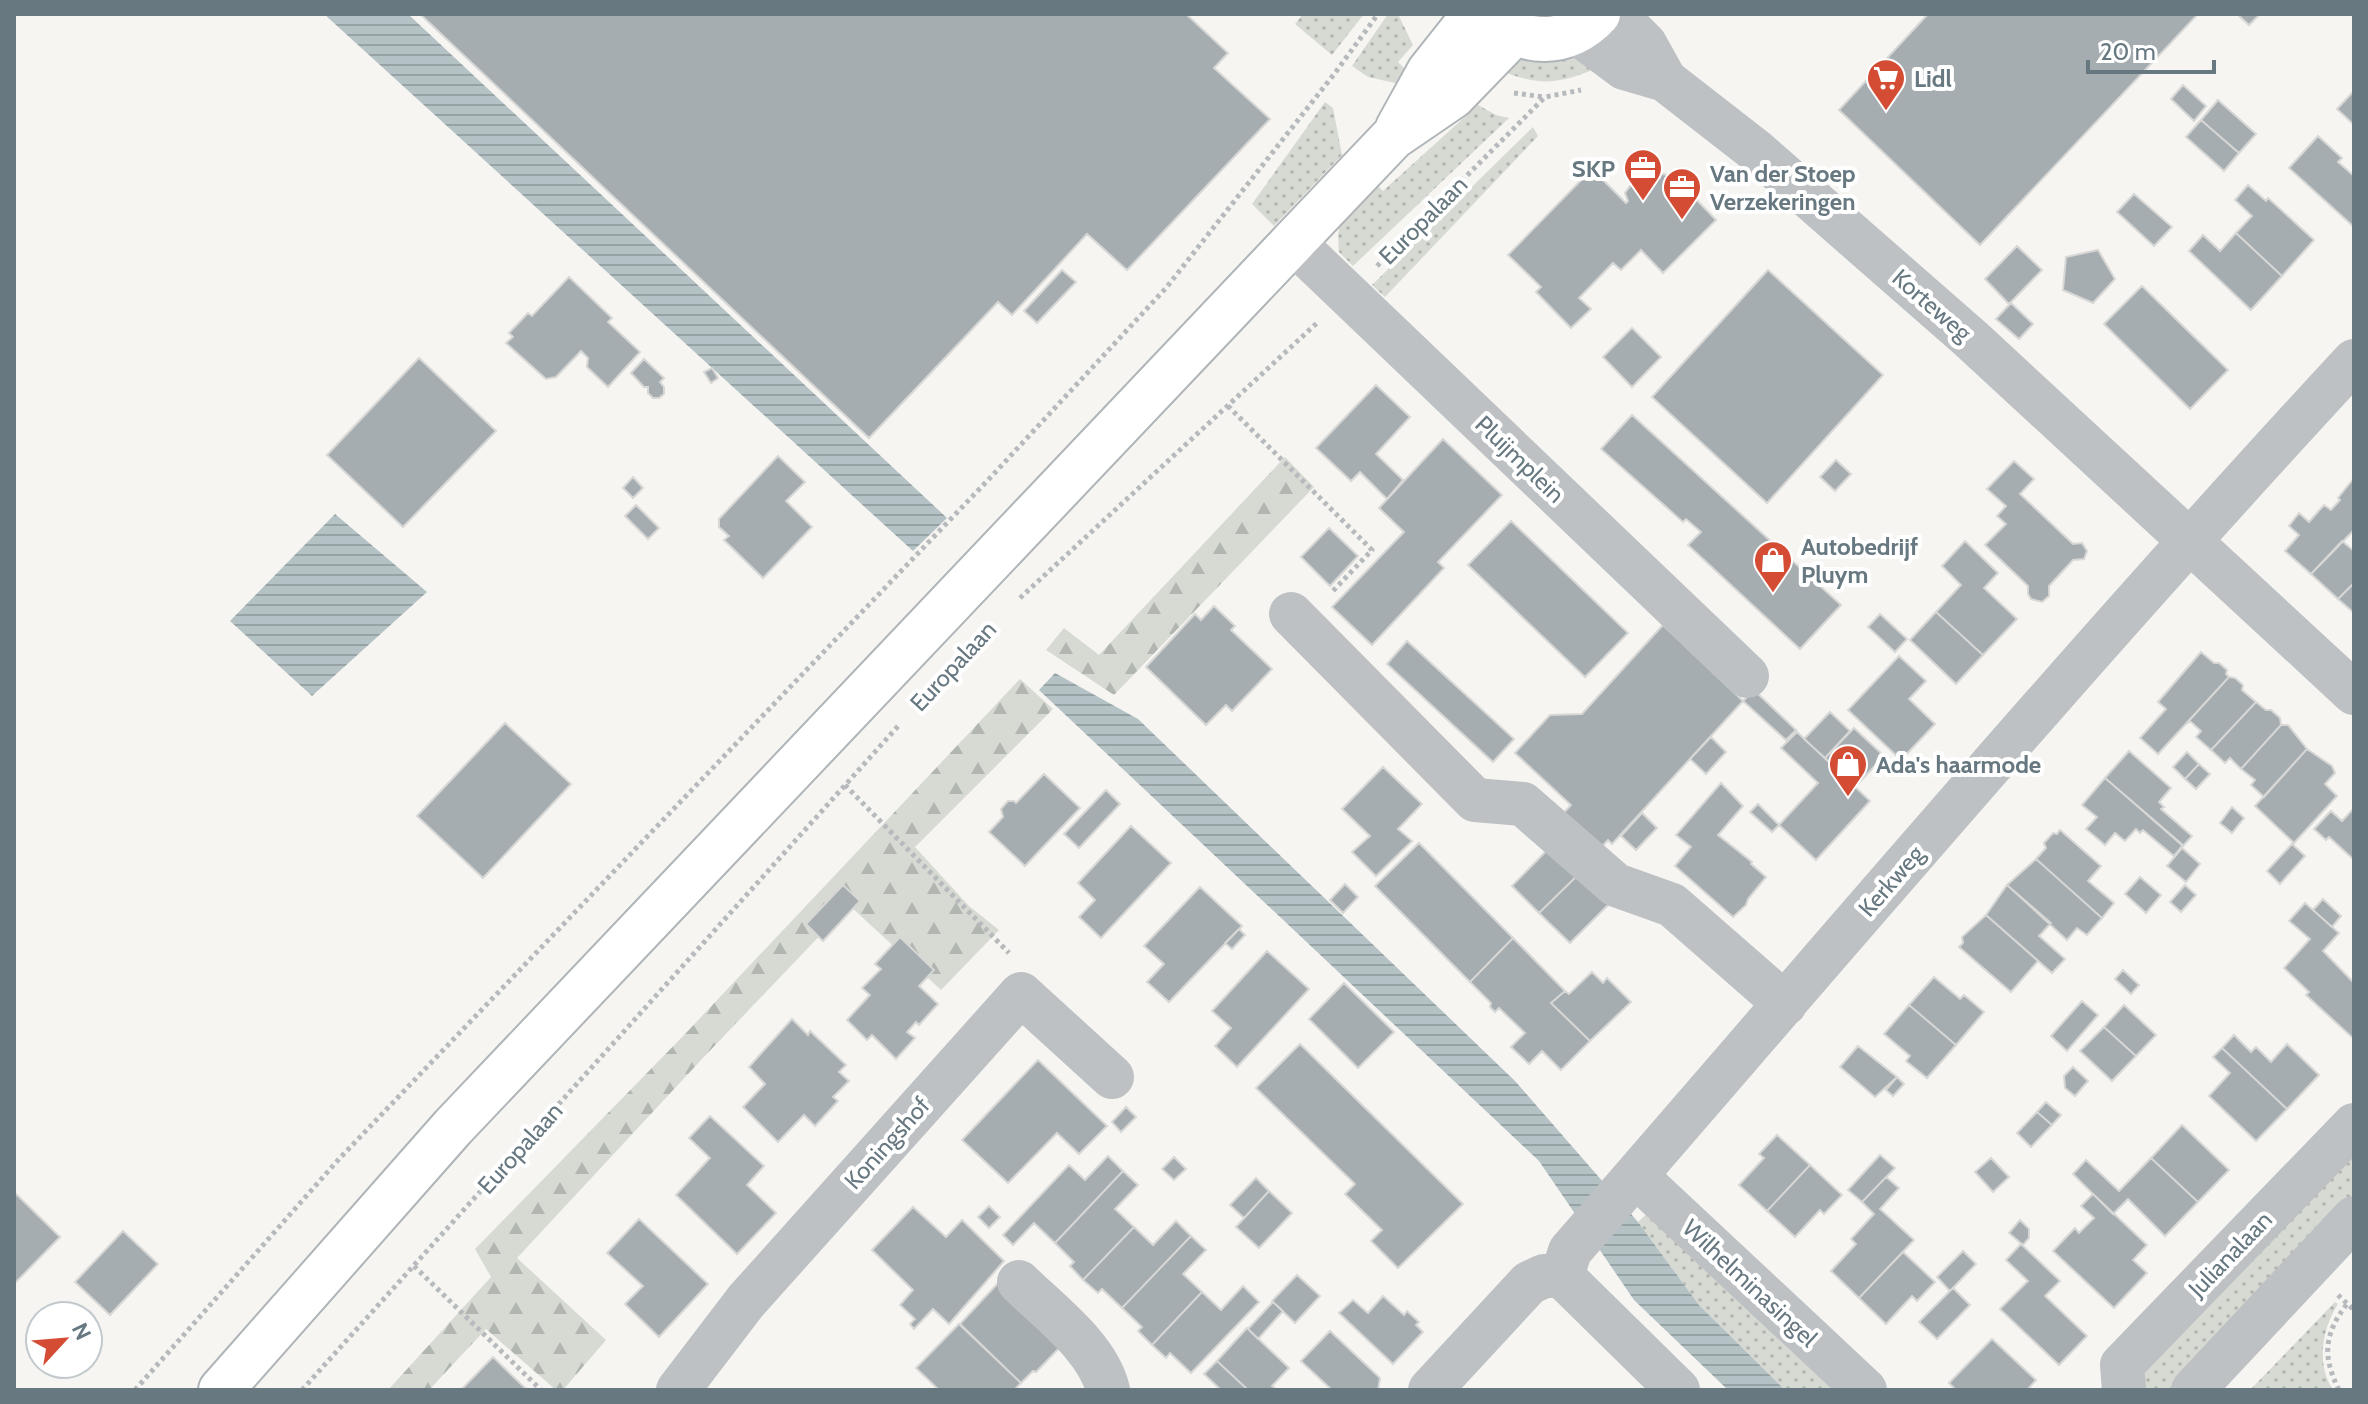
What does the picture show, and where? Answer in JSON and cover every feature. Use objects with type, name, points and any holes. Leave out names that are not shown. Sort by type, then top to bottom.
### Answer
[{"type":"main road","name":"Europalaan","points":[[1393,137],[1429,72],[1475,14]]},
{"type":"main road","name":"Europalaan","points":[[221,1390],[463,1115],[1293,242],[1393,137],[1453,96],[1502,24],[1535,40],[1545,40],[1555,39],[1587,23]]},
{"type":"street","name":"Korteweg","points":[[1615,14],[1645,44],[1665,80]]},
{"type":"street","name":"Korteweg","points":[[1587,23],[1624,68],[1665,80],[1755,150],[1959,328],[2354,693]]},
{"type":"street","name":"Pluijmplein","points":[[1293,242],[1747,676]]},
{"type":"street","name":"Kerkweg","points":[[1566,1264],[1629,1184],[2188,541],[2354,361]]},
{"type":"street","points":[[1296,619],[1475,800],[1523,804],[1616,885],[1672,905],[1785,1004]]},
{"type":"street","points":[[1021,994],[1112,1077]]},
{"type":"street","name":"Koningshof","points":[[678,1390],[746,1301],[1021,994]]},
{"type":"street","name":"Julianalaan","points":[[2124,1390],[2122,1365],[2354,1125]]},
{"type":"street","name":"Wilhelminasingel","points":[[1629,1184],[1865,1390]]},
{"type":"street","points":[[2193,1390],[2354,1218]]},
{"type":"street","points":[[1430,1390],[1529,1283],[1566,1264],[1678,1390]]},
{"type":"street","points":[[1019,1282],[1091,1353],[1106,1379],[1108,1390]]},
{"type":"path","points":[[135,1390],[339,1159],[978,491],[1166,288],[1378,14]]},
{"type":"path","name":"Europalaan","points":[[1020,598],[1348,295],[1545,97],[1574,92],[1605,81],[1624,68]]},
{"type":"path","points":[[1228,406],[1372,550],[1296,619]]},
{"type":"path","name":"Europalaan","points":[[302,1390],[905,719]]},
{"type":"path","points":[[845,785],[1007,949],[1021,994]]},
{"type":"path","points":[[414,1266],[541,1390]]},
{"type":"path","points":[[2339,1390],[2332,1376],[2329,1332],[2347,1304]]},
{"type":"green space","points":[[1303,14],[1364,14],[1332,55],[1295,24]]},
{"type":"green space","points":[[1388,14],[1398,14],[1413,45],[1398,62],[1407,71],[1395,83],[1368,77],[1352,66]]},
{"type":"green space","points":[[1522,55],[1572,56],[1595,69],[1558,81],[1535,81],[1497,69]]},
{"type":"green space","points":[[1325,102],[1333,108],[1342,155],[1274,226],[1252,204]]},
{"type":"green space","points":[[1478,105],[1509,118],[1353,266],[1339,252],[1338,239],[1341,219],[1350,205],[1374,182],[1383,191]]},
{"type":"green space","points":[[1533,127],[1538,136],[1385,297],[1372,285]]},
{"type":"green space","points":[[1285,457],[1314,487],[1114,695],[1046,650],[1064,628],[1099,655]]},
{"type":"green space","points":[[1020,679],[1053,709],[915,847],[969,906],[999,930],[941,990],[849,905],[517,1258],[606,1340],[563,1390],[556,1390],[486,1329],[429,1390],[388,1390],[491,1277],[475,1249],[686,1033]]},
{"type":"green space","points":[[2354,1145],[2354,1198],[2169,1390],[2138,1390],[2139,1373]]},
{"type":"green space","points":[[1656,1205],[1853,1390],[1785,1390],[1699,1305],[1638,1222]]},
{"type":"green space","points":[[2335,1302],[2338,1304],[2328,1324],[2323,1347],[2324,1369],[2333,1390],[2250,1390]]},
{"type":"shaded area","points":[[324,14],[408,14],[947,518],[913,551]]},
{"type":"shaded area","points":[[335,514],[427,592],[312,696],[230,621]]},
{"type":"shaded area","points":[[1055,673],[1138,719],[1515,1081],[1638,1222],[1699,1305],[1785,1390],[1728,1390],[1634,1300],[1539,1161],[1039,690]]},
{"type":"building","points":[[420,14],[1186,14],[1228,53],[1214,68],[1270,119],[1127,270],[1087,234],[1012,315],[998,302],[869,438]]},
{"type":"building","points":[[1928,14],[2198,14],[1980,245],[1839,110]]},
{"type":"building","points":[[2237,14],[2260,14],[2249,25]]},
{"type":"building","points":[[2183,85],[2206,106],[2194,121],[2171,99]]},
{"type":"building","points":[[2352,93],[2354,95],[2354,125],[2337,109]]},
{"type":"building","points":[[2218,100],[2256,134],[2239,153],[2201,120]]},
{"type":"building","points":[[2201,120],[2239,153],[2224,171],[2186,137]]},
{"type":"building","points":[[2318,136],[2342,158],[2338,162],[2354,176],[2354,227],[2289,168]]},
{"type":"building","points":[[1592,169],[1626,203],[1625,193],[1630,186],[1642,187],[1656,173],[1668,175],[1716,220],[1663,273],[1641,250],[1621,270],[1613,263],[1579,298],[1591,309],[1571,328],[1536,292],[1541,287],[1508,255]]},
{"type":"building","points":[[2248,185],[2266,201],[2268,198],[2314,240],[2282,276],[2236,233],[2252,216],[2235,200]]},
{"type":"building","points":[[2134,194],[2172,227],[2154,246],[2117,212]]},
{"type":"building","points":[[2236,233],[2282,276],[2251,310],[2189,251],[2203,235],[2220,251]]},
{"type":"building","points":[[2017,246],[2042,270],[2009,304],[1985,279]]},
{"type":"building","points":[[2098,250],[2115,279],[2093,303],[2063,290],[2066,257]]},
{"type":"building","points":[[1062,270],[1076,282],[1037,323],[1024,311]]},
{"type":"building","points":[[1768,270],[1883,375],[1767,503],[1652,397]]},
{"type":"building","points":[[569,277],[612,318],[608,322],[640,352],[608,387],[587,367],[588,358],[581,351],[556,377],[546,379],[506,343],[513,337],[509,333],[528,313],[532,316]]},
{"type":"building","points":[[2142,286],[2228,370],[2190,409],[2104,324]]},
{"type":"building","points":[[2011,303],[2033,324],[2019,339],[1996,319]]},
{"type":"building","points":[[1632,328],[1661,357],[1632,387],[1603,357]]},
{"type":"building","points":[[419,358],[496,431],[403,527],[327,455]]},
{"type":"building","points":[[644,359],[664,378],[660,382],[664,394],[659,398],[653,398],[648,393],[648,387],[644,387],[631,373]]},
{"type":"building","points":[[712,368],[718,378],[711,383],[704,372]]},
{"type":"building","points":[[1376,385],[1410,417],[1376,454],[1403,480],[1387,499],[1360,472],[1351,481],[1316,448]]},
{"type":"building","points":[[1632,415],[1841,605],[1800,649],[1688,545],[1701,532],[1686,519],[1683,522],[1601,449]]},
{"type":"building","points":[[1443,439],[1502,495],[1438,562],[1444,568],[1372,645],[1332,607],[1404,532],[1379,508]]},
{"type":"building","points":[[778,456],[805,482],[786,501],[812,527],[763,578],[724,540],[729,536],[719,527],[719,519]]},
{"type":"building","points":[[1836,460],[1851,474],[1835,491],[1820,477]]},
{"type":"building","points":[[2014,461],[2034,479],[2020,494],[2073,544],[2082,543],[2087,551],[2084,559],[2073,560],[2049,586],[2049,596],[2042,602],[2031,599],[2028,586],[1985,545],[2006,524],[1997,516],[2006,506],[1987,489]]},
{"type":"building","points":[[633,477],[643,488],[633,498],[623,488]]},
{"type":"building","points":[[2354,478],[2354,530],[2311,574],[2285,551],[2299,535],[2289,526],[2299,513],[2309,522],[2324,505],[2331,510]]},
{"type":"building","points":[[636,505],[659,528],[648,539],[625,516]]},
{"type":"building","points":[[1511,521],[1628,633],[1585,677],[1468,565]]},
{"type":"building","points":[[1329,528],[1358,556],[1330,586],[1301,557]]},
{"type":"building","points":[[1965,541],[1998,573],[1984,588],[2017,619],[1983,655],[1936,612],[1961,585],[1942,566]]},
{"type":"building","points":[[2342,541],[2354,551],[2354,583],[2338,599],[2311,574]]},
{"type":"building","points":[[2354,583],[2354,613],[2338,599]]},
{"type":"building","points":[[1214,606],[1235,626],[1231,630],[1272,669],[1232,711],[1226,705],[1206,725],[1146,667],[1195,614],[1201,620]]},
{"type":"building","points":[[1936,612],[1983,655],[1956,684],[1910,640]]},
{"type":"building","points":[[1880,614],[1907,639],[1895,652],[1868,627]]},
{"type":"building","points":[[1663,625],[1743,701],[1612,844],[1608,840],[1598,851],[1561,816],[1571,805],[1515,753],[1550,715],[1582,714]]},
{"type":"building","points":[[1407,641],[1514,739],[1493,762],[1387,664]]},
{"type":"building","points":[[2201,652],[2227,670],[2229,677],[2158,754],[2140,738],[2166,709],[2158,702]]},
{"type":"building","points":[[1899,656],[1926,681],[1909,699],[1935,724],[1901,760],[1848,710]]},
{"type":"building","points":[[2229,677],[2243,685],[2242,690],[2256,702],[2211,750],[2196,737],[2201,731],[2190,721],[2185,725]]},
{"type":"building","points":[[1754,690],[1796,730],[1786,740],[1743,701]]},
{"type":"building","points":[[2256,702],[2280,718],[2281,725],[2241,769],[2230,758],[2225,763],[2211,750]]},
{"type":"building","points":[[1830,712],[1850,731],[1825,758],[1804,739]]},
{"type":"building","points":[[505,723],[571,784],[483,878],[417,816]]},
{"type":"building","points":[[2281,725],[2288,725],[2307,749],[2264,797],[2251,785],[2255,780],[2241,769]]},
{"type":"building","points":[[1854,728],[1884,756],[1855,787],[1825,758]]},
{"type":"building","points":[[1797,732],[1870,801],[1816,860],[1779,825],[1818,783],[1781,748]]},
{"type":"building","points":[[1711,737],[1726,752],[1706,774],[1690,759]]},
{"type":"building","points":[[2307,749],[2332,766],[2335,773],[2325,784],[2337,796],[2294,843],[2255,806]]},
{"type":"building","points":[[2129,751],[2171,788],[2159,802],[2164,807],[2161,809],[2192,836],[2183,846],[2105,778]]},
{"type":"building","points":[[2187,752],[2199,764],[2185,779],[2173,767]]},
{"type":"building","points":[[2199,764],[2210,774],[2196,789],[2185,779]]},
{"type":"building","points":[[1383,767],[1422,804],[1398,829],[1412,841],[1376,876],[1352,852],[1370,836],[1342,809]]},
{"type":"building","points":[[1044,774],[1080,808],[1025,866],[989,832],[1003,817],[1001,809],[1008,801],[1016,803]]},
{"type":"building","points":[[2105,778],[2183,845],[2174,856],[2143,830],[2140,833],[2136,829],[2125,841],[2115,833],[2105,845],[2086,829],[2097,817],[2082,805]]},
{"type":"building","points":[[1721,783],[1743,806],[1718,835],[1766,877],[1733,917],[1675,866],[1691,847],[1676,835]]},
{"type":"building","points":[[1106,790],[1120,804],[1079,848],[1064,834]]},
{"type":"building","points":[[1758,804],[1779,825],[1772,832],[1750,812]]},
{"type":"building","points":[[2232,807],[2244,818],[2232,833],[2220,823]]},
{"type":"building","points":[[2354,808],[2354,860],[2329,837],[2326,840],[2314,829],[2331,811],[2342,821]]},
{"type":"building","points":[[1642,813],[1657,828],[1636,850],[1621,836]]},
{"type":"building","points":[[1131,826],[1171,863],[1101,938],[1079,917],[1095,900],[1078,883]]},
{"type":"building","points":[[2060,830],[2101,866],[2088,881],[2114,903],[2102,918],[2036,859],[2046,848],[2044,843]]},
{"type":"building","points":[[1555,842],[1584,869],[1539,913],[1512,886]]},
{"type":"building","points":[[1419,843],[1513,938],[1470,982],[1375,886]]},
{"type":"building","points":[[2292,844],[2305,856],[2280,884],[2267,871]]},
{"type":"building","points":[[2182,848],[2200,864],[2186,882],[2167,866]]},
{"type":"building","points":[[2036,859],[2102,918],[2087,935],[2077,928],[2067,940],[2007,885]]},
{"type":"building","points":[[1584,869],[1614,899],[1570,943],[1539,913]]},
{"type":"building","points":[[2140,877],[2161,895],[2146,913],[2125,894]]},
{"type":"building","points":[[1345,884],[1358,897],[1343,913],[1330,900]]},
{"type":"building","points":[[843,885],[860,901],[823,941],[806,924]]},
{"type":"building","points":[[2007,885],[2051,923],[2039,936],[2065,959],[2052,973],[1986,915]]},
{"type":"building","points":[[2185,885],[2196,895],[2181,912],[2170,902]]},
{"type":"building","points":[[1200,887],[1242,926],[1169,1002],[1147,982],[1164,964],[1144,946]]},
{"type":"building","points":[[2323,899],[2341,916],[2332,927],[2313,910]]},
{"type":"building","points":[[2305,903],[2339,933],[2323,951],[2354,983],[2354,1039],[2306,995],[2309,992],[2284,968],[2310,939],[2289,921]]},
{"type":"building","points":[[1986,915],[2038,961],[2011,992],[1959,947],[1963,943],[1962,937]]},
{"type":"building","points":[[1239,929],[1245,935],[1232,949],[1225,943]]},
{"type":"building","points":[[900,937],[934,970],[919,986],[938,1004],[919,1025],[916,1022],[907,1032],[915,1038],[896,1059],[872,1035],[867,1040],[847,1020],[870,995],[862,988],[881,969],[875,964]]},
{"type":"building","points":[[1513,938],[1565,991],[1551,1003],[1590,1041],[1561,1070],[1542,1051],[1529,1064],[1511,1047],[1525,1033],[1499,1008],[1495,1012],[1490,1007],[1491,1003],[1470,982]]},
{"type":"building","points":[[1267,951],[1309,989],[1237,1067],[1215,1046],[1231,1028],[1212,1011]]},
{"type":"building","points":[[2123,970],[2139,985],[2131,994],[2115,979]]},
{"type":"building","points":[[1592,972],[1603,983],[1607,978],[1631,1002],[1590,1041],[1551,1003],[1565,991],[1569,994]]},
{"type":"building","points":[[1934,977],[1960,999],[1964,995],[1984,1012],[1956,1045],[1909,1005]]},
{"type":"building","points":[[1344,983],[1394,1032],[1358,1068],[1309,1019]]},
{"type":"building","points":[[2082,1001],[2098,1015],[2067,1051],[2051,1036]]},
{"type":"building","points":[[1909,1005],[1956,1045],[1927,1078],[1906,1061],[1910,1056],[1884,1034]]},
{"type":"building","points":[[2124,1005],[2156,1035],[2136,1056],[2104,1027]]},
{"type":"building","points":[[792,1019],[808,1035],[810,1031],[846,1065],[839,1072],[849,1081],[833,1097],[838,1101],[815,1126],[804,1115],[778,1142],[743,1107],[765,1084],[749,1067]]},
{"type":"building","points":[[2104,1027],[2136,1056],[2112,1081],[2080,1051]]},
{"type":"building","points":[[2234,1035],[2251,1052],[2256,1047],[2271,1062],[2287,1044],[2319,1075],[2287,1109],[2222,1048]]},
{"type":"building","points":[[1300,1044],[1463,1204],[1398,1268],[1371,1241],[1382,1230],[1345,1194],[1355,1184],[1256,1088]]},
{"type":"building","points":[[1858,1046],[1897,1077],[1875,1097],[1840,1067]]},
{"type":"building","points":[[2222,1048],[2287,1109],[2256,1141],[2209,1096],[2230,1073],[2213,1057]]},
{"type":"building","points":[[1038,1060],[1107,1126],[1079,1154],[1057,1133],[1008,1183],[962,1140]]},
{"type":"building","points":[[2073,1067],[2088,1081],[2075,1096],[2065,1088],[2064,1076]]},
{"type":"building","points":[[1897,1077],[1904,1084],[1893,1096],[1886,1090]]},
{"type":"building","points":[[2046,1102],[2061,1115],[2052,1125],[2037,1112]]},
{"type":"building","points":[[1126,1107],[1136,1117],[1121,1132],[1112,1122]]},
{"type":"building","points":[[2037,1112],[2052,1125],[2031,1147],[2017,1133]]},
{"type":"building","points":[[710,1116],[764,1166],[747,1185],[776,1213],[737,1254],[676,1195],[710,1158],[689,1138]]},
{"type":"building","points":[[2182,1125],[2229,1170],[2198,1202],[2151,1158]]},
{"type":"building","points":[[1777,1135],[1810,1165],[1767,1211],[1739,1185],[1764,1158],[1759,1154]]},
{"type":"building","points":[[1880,1155],[1895,1168],[1862,1202],[1848,1190]]},
{"type":"building","points":[[1108,1156],[1123,1171],[1055,1243],[1034,1223],[1013,1245],[1003,1235],[1069,1165],[1085,1180]]},
{"type":"building","points":[[1174,1157],[1186,1169],[1174,1180],[1162,1169]]},
{"type":"building","points":[[1991,1158],[2009,1177],[1993,1192],[1975,1172]]},
{"type":"building","points":[[2151,1158],[2198,1202],[2165,1236],[2128,1199],[2113,1214],[2073,1174],[2086,1160],[2119,1191]]},
{"type":"building","points":[[1810,1165],[1842,1195],[1824,1214],[1820,1210],[1795,1237],[1767,1211]]},
{"type":"building","points":[[1123,1171],[1138,1185],[1115,1209],[1134,1227],[1083,1280],[1070,1266],[1074,1262],[1055,1243]]},
{"type":"building","points":[[1886,1177],[1899,1188],[1880,1209],[1914,1240],[1859,1298],[1831,1271],[1856,1244],[1851,1239],[1874,1214],[1862,1202]]},
{"type":"building","points":[[1256,1178],[1269,1191],[1244,1218],[1230,1205]]},
{"type":"building","points":[[1269,1191],[1292,1213],[1259,1248],[1236,1227]]},
{"type":"building","points":[[14,1192],[60,1237],[14,1284]]},
{"type":"building","points":[[2093,1194],[2147,1245],[2133,1260],[2147,1273],[2114,1308],[2053,1251],[2075,1228],[2079,1233],[2094,1218],[2081,1206]]},
{"type":"building","points":[[989,1206],[1000,1217],[989,1228],[978,1217]]},
{"type":"building","points":[[913,1207],[946,1237],[962,1220],[1004,1261],[949,1324],[933,1309],[914,1329],[910,1324],[915,1319],[900,1305],[913,1290],[872,1250]]},
{"type":"building","points":[[639,1219],[708,1284],[659,1337],[625,1304],[643,1286],[607,1253]]},
{"type":"building","points":[[2020,1220],[2029,1229],[2029,1238],[2023,1245],[2009,1233]]},
{"type":"building","points":[[1176,1221],[1191,1236],[1122,1308],[1102,1289],[1098,1293],[1083,1280],[1134,1227],[1153,1245]]},
{"type":"building","points":[[123,1231],[158,1264],[110,1315],[104,1309],[104,1300],[94,1300],[75,1282]]},
{"type":"building","points":[[1191,1236],[1206,1250],[1183,1274],[1202,1292],[1152,1345],[1138,1331],[1142,1327],[1122,1308]]},
{"type":"building","points":[[2021,1244],[2060,1281],[2045,1296],[2087,1336],[2059,1365],[2000,1309],[2028,1281],[2006,1260]]},
{"type":"building","points":[[1963,1251],[1976,1264],[1950,1291],[1937,1277]]},
{"type":"building","points":[[1903,1252],[1935,1282],[1917,1301],[1912,1296],[1886,1324],[1859,1298]]},
{"type":"building","points":[[1297,1275],[1320,1296],[1295,1323],[1272,1301]]},
{"type":"building","points":[[1000,1281],[1064,1343],[1021,1383],[960,1324]]},
{"type":"building","points":[[1243,1286],[1259,1302],[1191,1373],[1170,1353],[1166,1358],[1152,1345],[1202,1292],[1221,1310]]},
{"type":"building","points":[[1953,1288],[1970,1305],[1937,1339],[1919,1322]]},
{"type":"building","points":[[1383,1296],[1404,1315],[1407,1311],[1419,1322],[1416,1325],[1423,1332],[1393,1364],[1339,1313],[1353,1300],[1368,1313]]},
{"type":"building","points":[[1273,1302],[1283,1311],[1258,1339],[1248,1329]]},
{"type":"building","points":[[959,1324],[1021,1383],[1014,1390],[939,1390],[916,1368]]},
{"type":"building","points":[[1247,1328],[1289,1368],[1272,1386],[1277,1390],[1248,1390],[1217,1361]]},
{"type":"building","points":[[1330,1331],[1380,1378],[1378,1390],[1332,1390],[1301,1361]]},
{"type":"building","points":[[1992,1339],[2036,1380],[2027,1390],[1956,1390],[1949,1383]]},
{"type":"building","points":[[493,1357],[527,1390],[461,1390]]},
{"type":"building","points":[[1217,1361],[1248,1390],[1221,1390],[1204,1374]]},
{"type":"place","name":"Lidl","points":[[1886,112]]},
{"type":"place","name":"SKP","points":[[1643,202]]},
{"type":"place","name":"Van der Stoep Verzekeringen","points":[[1682,221]]},
{"type":"place","name":"Autobedrijf Pluym","points":[[1773,594]]},
{"type":"place","name":"Ada's haarmode","points":[[1848,798]]}]
